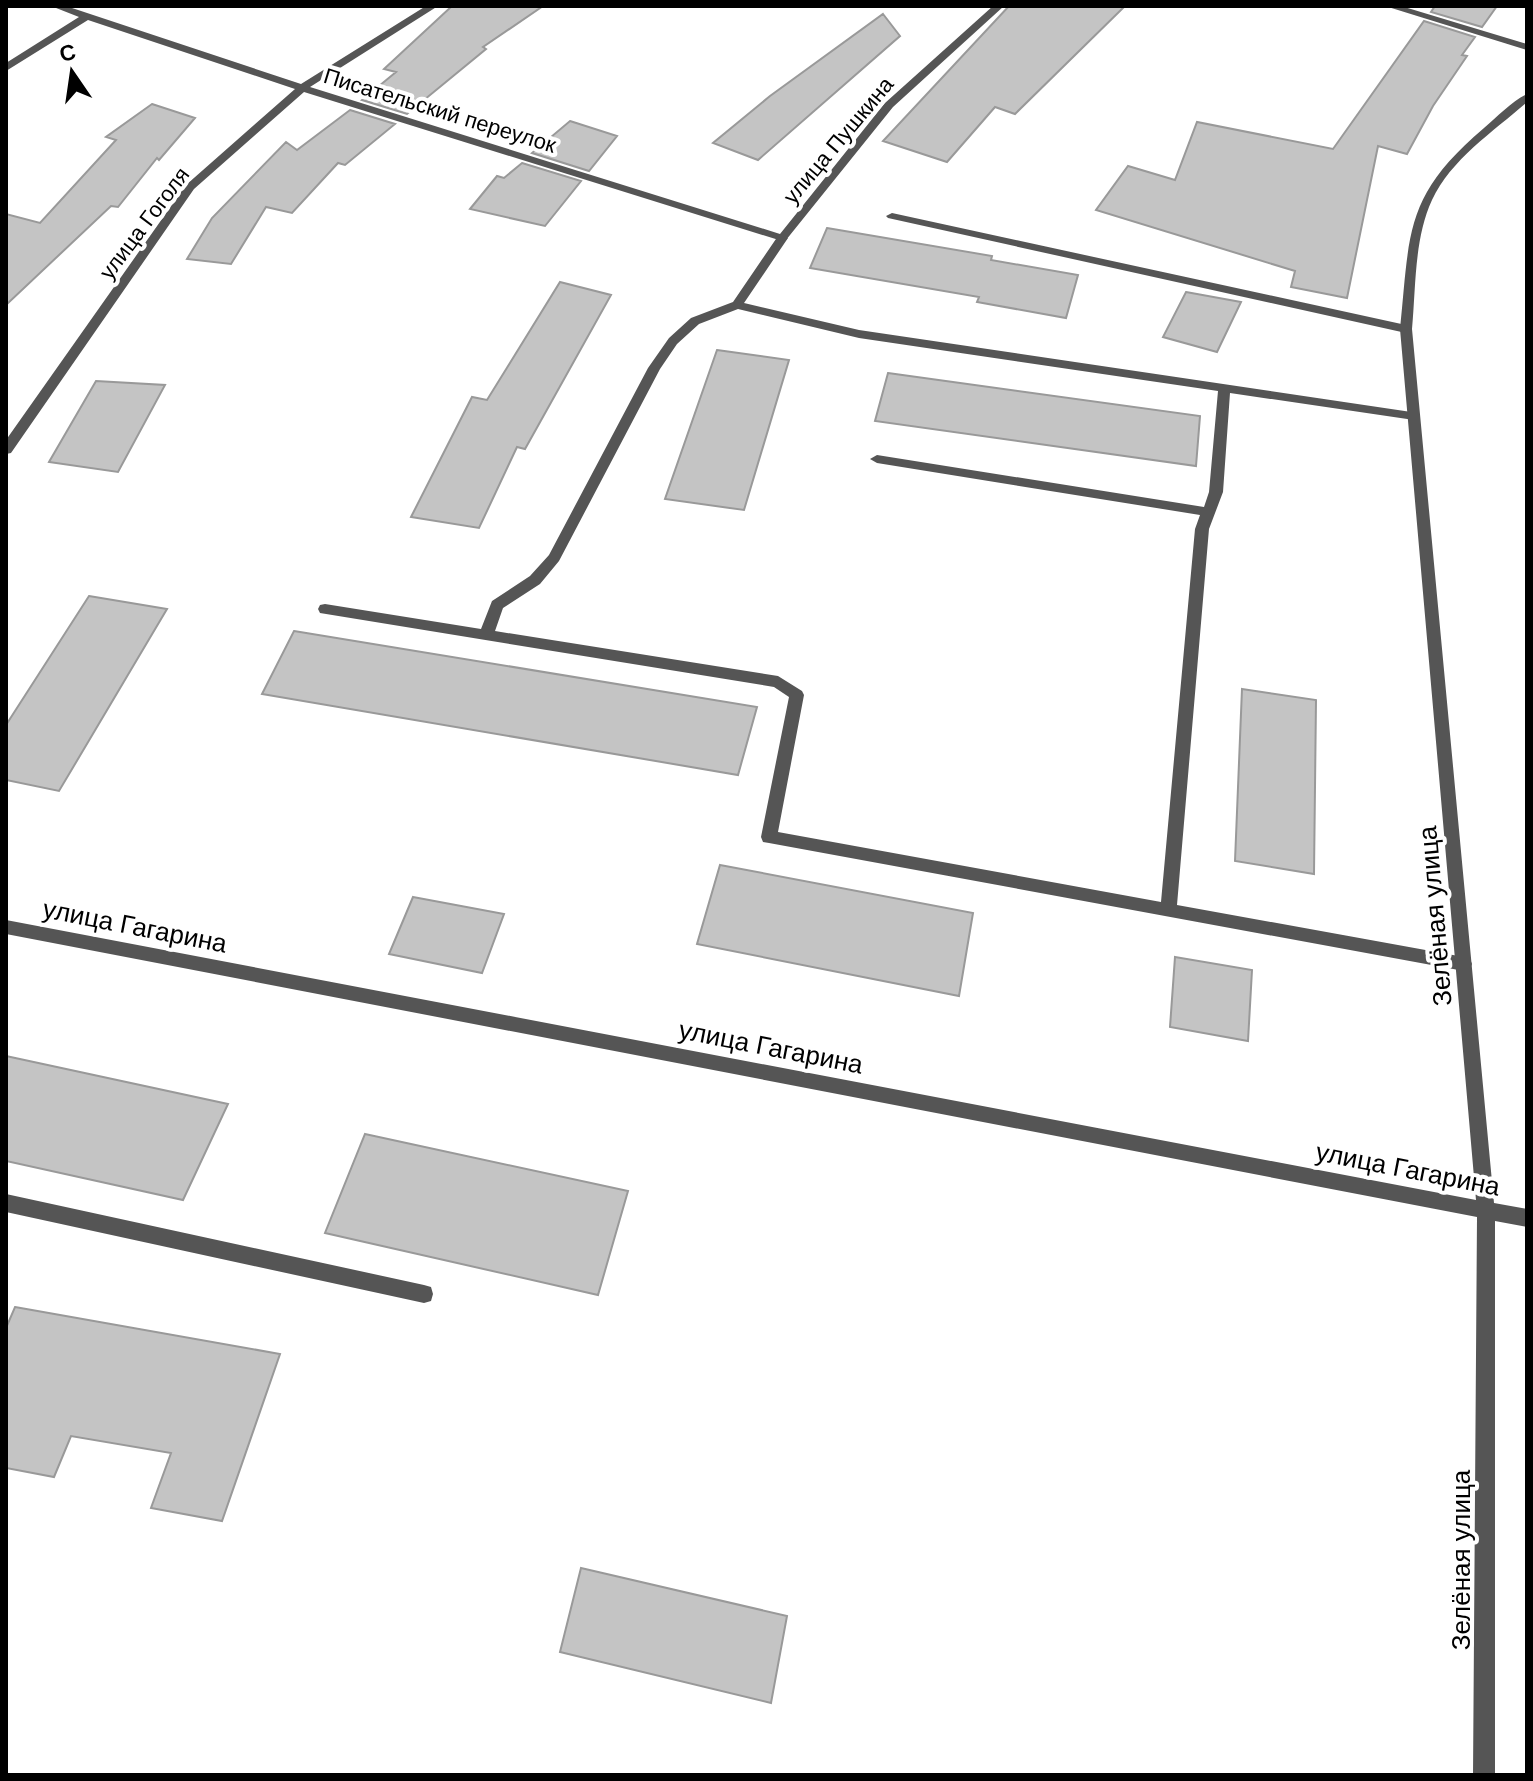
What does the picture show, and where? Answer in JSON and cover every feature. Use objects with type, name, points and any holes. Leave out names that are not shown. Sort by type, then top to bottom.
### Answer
[{"type":"street","name":"Писательский переулок","points":[[56,6],[302,88],[782,238]]},
{"type":"street","name":"улица Гоголя","points":[[6,450],[190,187],[302,88],[433,6]]},
{"type":"street","name":"улица Пушкина","points":[[737,305],[782,238],[889,105],[999,6]]},
{"type":"street","points":[[1390,6],[1527,47]]},
{"type":"street","points":[[6,68],[87,16]]},
{"type":"street","name":"Зелёная улица","points":[[1484,1775],[1486,1210],[1406,329],[1420,216],[1434,188],[1460,158],[1527,97]]},
{"type":"street","points":[[892,216],[1406,329]]},
{"type":"street","points":[[486,635],[497,605],[535,580],[554,558],[654,368],[673,341],[695,321],[737,305],[859,334],[1414,416]]},
{"type":"street","points":[[1168,910],[1202,529],[1216,492],[1224,390]]},
{"type":"street","points":[[877,459],[1208,512]]},
{"type":"street","points":[[325,609],[778,682],[797,695],[769,837],[1464,964]]},
{"type":"street","name":"улица Гагарина","points":[[6,927],[1527,1218]]},
{"type":"street","points":[[6,1203],[424,1294]]},
{"type":"building","points":[[452,6],[543,6],[483,47],[486,49],[407,114],[362,100],[396,72],[384,69]]},
{"type":"building","points":[[1009,6],[1125,6],[1015,114],[995,107],[947,162],[883,141]]},
{"type":"building","points":[[1435,6],[1497,6],[1482,27],[1431,12]]},
{"type":"building","points":[[883,14],[900,36],[758,160],[713,143],[770,96]]},
{"type":"building","points":[[1424,21],[1475,37],[1462,55],[1467,56],[1433,106],[1407,154],[1378,146],[1347,298],[1291,287],[1295,271],[1096,210],[1128,166],[1175,180],[1197,122],[1333,149]]},
{"type":"building","points":[[152,104],[195,118],[159,160],[157,158],[118,207],[111,206],[6,305],[6,214],[40,223],[116,140],[106,137]]},
{"type":"building","points":[[350,110],[395,124],[345,165],[338,163],[292,213],[266,207],[231,264],[187,259],[212,218],[286,142],[297,150]]},
{"type":"building","points":[[570,121],[617,136],[589,171],[532,153]]},
{"type":"building","points":[[522,163],[581,181],[545,226],[470,209],[497,176],[504,178]]},
{"type":"building","points":[[827,228],[992,256],[991,260],[1078,275],[1066,318],[977,302],[979,297],[810,268]]},
{"type":"building","points":[[560,282],[611,295],[525,449],[517,447],[479,528],[411,517],[472,397],[487,400]]},
{"type":"building","points":[[1186,292],[1241,302],[1217,352],[1163,337]]},
{"type":"building","points":[[717,350],[789,360],[744,510],[665,499]]},
{"type":"building","points":[[888,373],[1200,416],[1196,466],[875,421]]},
{"type":"building","points":[[96,381],[165,385],[118,472],[49,462]]},
{"type":"building","points":[[89,596],[167,609],[59,791],[6,780],[6,725]]},
{"type":"building","points":[[294,631],[757,707],[738,775],[262,694]]},
{"type":"building","points":[[1242,689],[1316,700],[1314,874],[1235,861]]},
{"type":"building","points":[[720,865],[973,913],[959,996],[697,944]]},
{"type":"building","points":[[413,897],[504,914],[482,973],[389,954]]},
{"type":"building","points":[[1175,957],[1252,970],[1248,1041],[1170,1027]]},
{"type":"building","points":[[6,1056],[228,1104],[183,1200],[6,1161]]},
{"type":"building","points":[[365,1134],[628,1191],[598,1295],[325,1233]]},
{"type":"building","points":[[15,1307],[280,1354],[222,1521],[151,1508],[171,1453],[71,1436],[54,1477],[6,1468],[6,1328]]},
{"type":"building","points":[[581,1568],[787,1616],[771,1703],[560,1652]]}]
